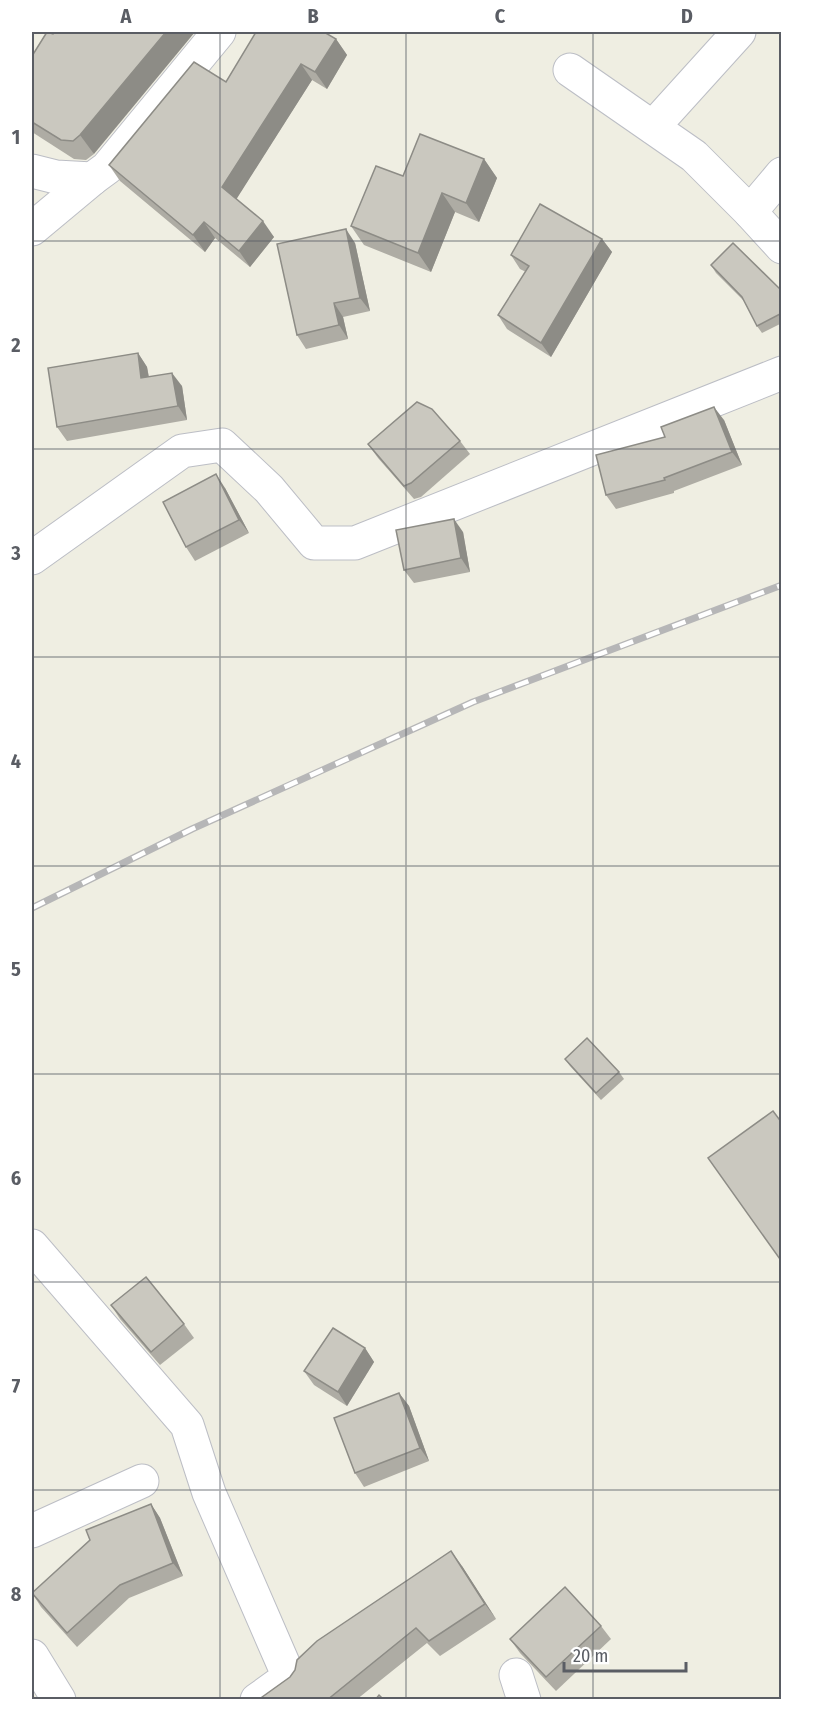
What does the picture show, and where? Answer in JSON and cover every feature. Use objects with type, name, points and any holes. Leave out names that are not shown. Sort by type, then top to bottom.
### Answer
[{"type":"street","points":[[32,229],[107,168],[219,32]]},
{"type":"street","points":[[653,127],[739,32]]},
{"type":"street","points":[[570,70],[694,156],[782,247]]},
{"type":"street","points":[[32,171],[56,177],[92,179]]},
{"type":"street","points":[[750,212],[782,174]]},
{"type":"street","points":[[32,558],[182,451],[222,446],[269,489],[314,543],[355,543],[782,373]]},
{"type":"street","points":[[32,1246],[187,1425],[209,1493],[289,1677],[257,1700]]},
{"type":"street","points":[[32,1531],[142,1481]]},
{"type":"street","points":[[32,1656],[59,1700]]},
{"type":"building","points":[[47,32],[53,34],[56,32],[166,32],[73,141],[61,140],[32,122],[32,56]]},
{"type":"building","points":[[256,32],[324,32],[336,39],[315,72],[301,64],[222,187],[263,221],[239,251],[204,222],[193,235],[109,165],[194,62],[226,82]]},
{"type":"building","points":[[420,134],[484,159],[466,203],[442,193],[418,253],[351,226],[376,166],[403,176]]},
{"type":"building","points":[[540,204],[602,239],[541,343],[498,315],[529,266],[511,255]]},
{"type":"building","points":[[346,229],[360,298],[334,303],[339,325],[297,335],[277,244]]},
{"type":"building","points":[[733,243],[782,291],[782,313],[757,326],[742,297],[711,265]]},
{"type":"building","points":[[138,353],[141,378],[172,373],[178,406],[57,427],[48,368]]},
{"type":"building","points":[[417,402],[432,409],[460,441],[411,483],[404,486],[368,444]]},
{"type":"building","points":[[714,407],[732,452],[664,478],[665,480],[606,495],[596,455],[665,437],[661,427]]},
{"type":"building","points":[[216,474],[239,520],[186,547],[163,502]]},
{"type":"building","points":[[454,519],[461,558],[404,570],[396,530]]},
{"type":"building","points":[[587,1038],[619,1072],[596,1093],[565,1059]]},
{"type":"building","points":[[773,1111],[782,1123],[782,1262],[708,1158]]},
{"type":"building","points":[[146,1277],[184,1324],[151,1352],[111,1305]]},
{"type":"building","points":[[333,1328],[365,1348],[338,1392],[304,1371]]},
{"type":"building","points":[[399,1393],[420,1448],[355,1473],[334,1418]]},
{"type":"building","points":[[151,1504],[173,1563],[120,1585],[67,1633],[32,1593],[90,1540],[86,1530]]},
{"type":"building","points":[[451,1551],[485,1604],[429,1641],[416,1628],[327,1700],[258,1700],[290,1677],[295,1670],[297,1660],[317,1641]]},
{"type":"building","points":[[565,1587],[601,1626],[546,1677],[510,1639]]},
{"type":"railway","points":[[32,908],[192,829],[473,702],[782,585]]}]
